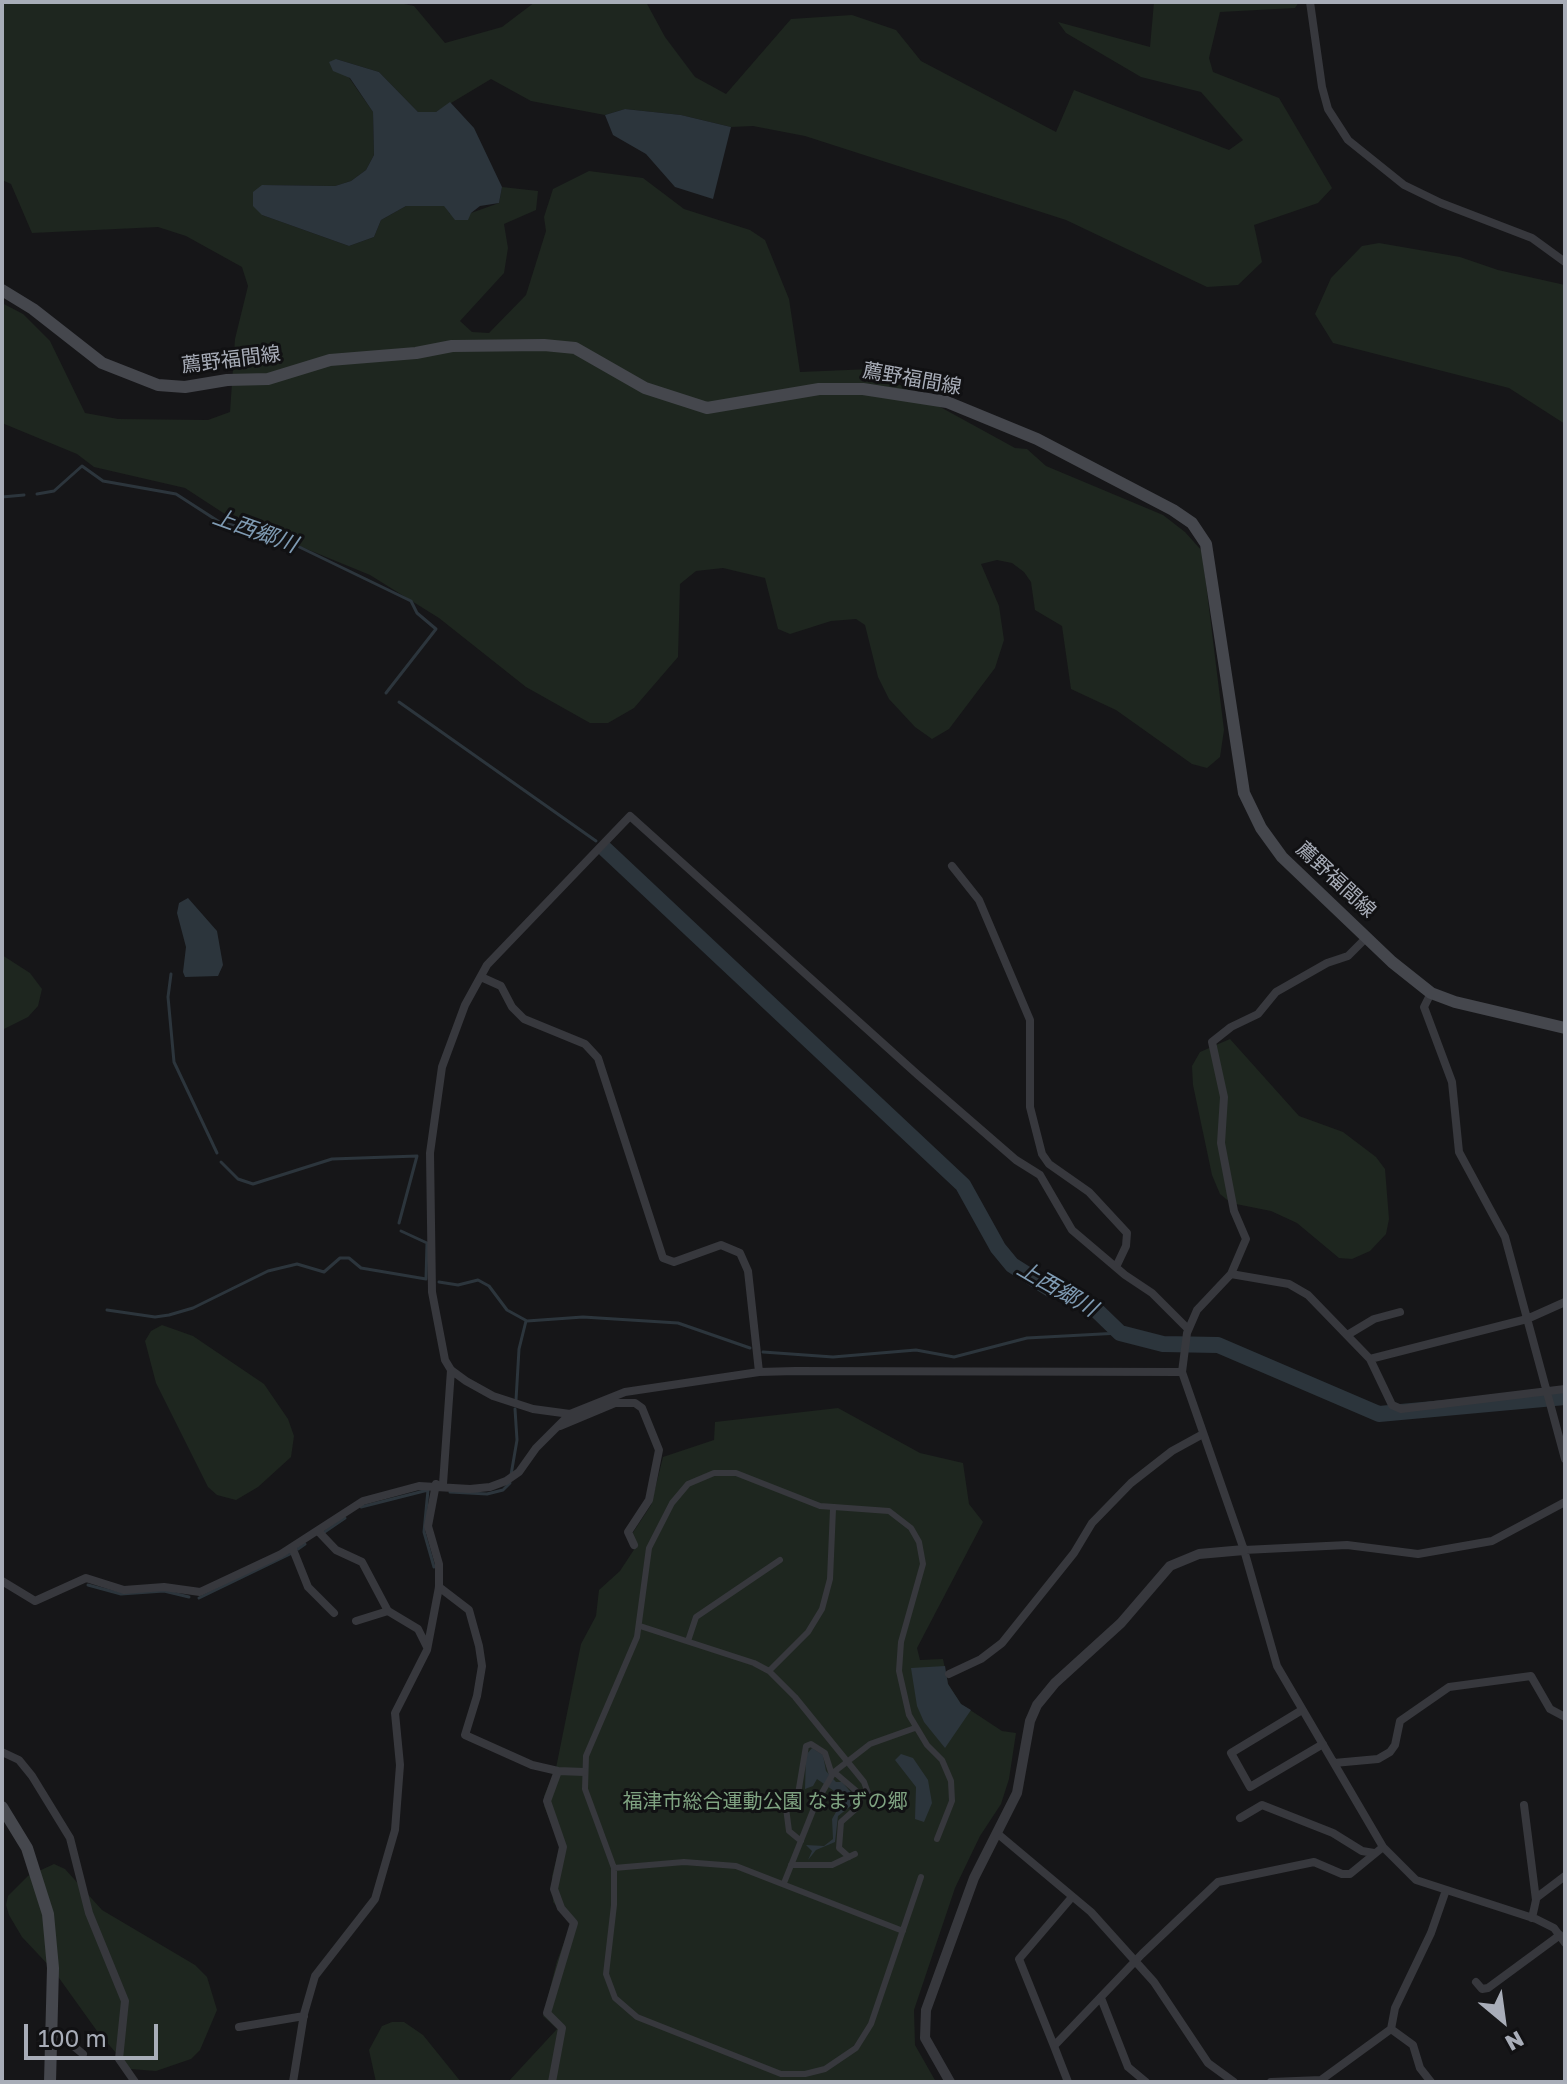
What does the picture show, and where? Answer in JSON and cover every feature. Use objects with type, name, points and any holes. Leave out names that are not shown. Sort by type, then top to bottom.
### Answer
[{"type":"main road","name":"薦野福間線","points":[[2,290],[33,309],[102,363],[158,385],[185,387],[227,380],[268,379],[330,360],[416,353],[452,346],[544,345],[575,348],[645,388],[707,408],[819,389],[863,389],[947,402],[1037,439],[1173,510],[1192,523],[1199,533],[1208,549],[1241,781],[1248,804],[1282,857],[1431,993],[1455,1002],[1565,1028]]},
{"type":"main road","points":[[2,1807],[27,1848],[48,1914],[53,1968],[50,2082]]},
{"type":"street","points":[[1310,2],[1328,109],[1348,140],[1404,185],[1441,203],[1532,238],[1565,262]]},
{"type":"street","points":[[293,2082],[304,2016],[315,1976],[380,1888],[399,1802],[395,1713],[428,1647],[439,1587],[439,1564],[428,1526],[439,1484],[451,1370],[440,1346],[432,1292],[430,1153],[442,1067],[465,1005],[502,946],[630,816],[918,1075],[1016,1160],[1040,1175],[1072,1230],[1152,1293],[1188,1331]]},
{"type":"street","points":[[952,866],[979,900],[1030,1020],[1030,1107],[1042,1154],[1049,1164],[1089,1192],[1127,1233],[1126,1246],[1116,1267]]},
{"type":"street","points":[[1367,937],[1348,956],[1327,963],[1276,992],[1258,1014],[1231,1027],[1212,1042],[1224,1097],[1221,1143],[1234,1211],[1246,1239],[1231,1274],[1210,1293],[1188,1331],[1182,1372],[1244,1550],[1277,1666],[1383,1847],[1408,1876],[1532,1918],[1554,1928],[1563,1939],[1488,1988],[1482,1989],[1476,1982]]},
{"type":"street","points":[[481,977],[501,986],[512,1007],[524,1019],[585,1044],[598,1058],[663,1258],[674,1262],[721,1245],[740,1253],[748,1271],[759,1372]]},
{"type":"street","points":[[1431,993],[1424,1007],[1452,1082],[1459,1152],[1501,1228],[1550,1393],[1565,1459]]},
{"type":"street","points":[[1231,1274],[1289,1284],[1308,1295],[1370,1359],[1392,1405],[1401,1409],[1565,1389]]},
{"type":"street","points":[[1370,1359],[1527,1319],[1565,1302]]},
{"type":"street","points":[[1349,1334],[1374,1319],[1400,1312]]},
{"type":"street","points":[[451,1370],[503,1400],[570,1414]]},
{"type":"street","points":[[2,1581],[35,1601],[86,1578],[124,1590],[164,1587],[194,1593],[292,1547],[363,1501],[405,1488],[439,1484],[470,1489],[490,1487],[510,1478],[570,1414],[625,1392],[759,1372],[1182,1372]]},
{"type":"street","points":[[555,1428],[615,1403],[635,1403],[642,1408],[659,1450],[649,1500],[628,1532],[634,1545]]},
{"type":"street","points":[[949,1674],[981,1659],[1002,1643],[1074,1553],[1092,1523],[1131,1483],[1172,1451],[1203,1434]]},
{"type":"street","points":[[921,1877],[871,2024],[856,2048],[825,2069],[805,2074],[781,2074],[637,2017],[615,1998],[606,1974],[614,1905],[614,1868],[589,1806],[584,1772],[589,1743],[640,1626],[649,1548],[672,1503],[688,1484],[714,1473],[736,1473],[833,1509],[889,1511],[904,1520],[919,1542],[921,1574],[901,1642],[899,1671],[904,1702],[915,1728],[942,1760],[951,1781],[952,1801],[937,1839]]},
{"type":"street","points":[[950,2082],[925,2038],[926,2010],[963,1902],[1017,1793],[1030,1721],[1045,1693],[1121,1623],[1170,1566],[1199,1554],[1347,1545],[1418,1554],[1492,1541],[1565,1502]]},
{"type":"street","points":[[769,1671],[808,1632],[822,1609],[830,1579],[833,1509]]},
{"type":"street","points":[[318,1531],[336,1550],[362,1562],[388,1611],[418,1629],[428,1647]]},
{"type":"street","points":[[292,1547],[308,1587],[334,1613]]},
{"type":"street","points":[[688,1641],[696,1617],[780,1560]]},
{"type":"street","points":[[439,1587],[469,1610],[479,1646],[482,1666],[465,1735],[532,1765],[558,1771],[584,1772]]},
{"type":"street","points":[[356,1621],[388,1611]]},
{"type":"street","points":[[640,1626],[769,1671],[782,1681],[864,1782],[873,1807]]},
{"type":"street","points":[[1334,1763],[1378,1759],[1390,1752],[1395,1745],[1400,1721],[1449,1687],[1531,1676],[1550,1709],[1565,1717]]},
{"type":"street","points":[[1302,1710],[1231,1753],[1250,1787],[1323,1744]]},
{"type":"street","points":[[784,1883],[816,1803],[833,1774],[846,1760],[870,1744],[915,1728]]},
{"type":"street","points":[[791,1865],[832,1865],[852,1855],[839,1848],[841,1822],[859,1806],[861,1795],[833,1774],[825,1753],[811,1744],[806,1746],[798,1794],[786,1812],[791,1835],[801,1841]]},
{"type":"street","points":[[2,1752],[19,1760],[32,1776],[70,1838],[89,1913],[125,2001],[119,2059],[135,2082]]},
{"type":"street","points":[[552,2082],[562,2028],[547,2013],[574,1923],[561,1908],[554,1889],[563,1847],[547,1801],[558,1771]]},
{"type":"street","points":[[798,1794],[816,1803]]},
{"type":"street","points":[[1240,1818],[1262,1805],[1333,1833],[1362,1851],[1374,1853]]},
{"type":"street","points":[[1524,1805],[1536,1898],[1532,1918]]},
{"type":"street","points":[[998,1834],[1072,1897],[1136,1961],[1208,2063],[1234,2082]]},
{"type":"street","points":[[1054,2046],[1218,1882],[1314,1862],[1342,1874],[1350,1874],[1383,1847]]},
{"type":"street","points":[[614,1868],[710,1862],[736,1866],[903,1931]]},
{"type":"street","points":[[1536,1898],[1565,1876]]},
{"type":"street","points":[[1271,2082],[1321,2080],[1391,2029],[1395,2008],[1431,1933],[1446,1890]]},
{"type":"street","points":[[1068,2082],[1019,1959],[1072,1897]]},
{"type":"street","points":[[1101,1998],[1128,2067],[1146,2082]]},
{"type":"street","points":[[239,2027],[304,2016]]},
{"type":"street","points":[[52,2028],[83,2054]]},
{"type":"street","points":[[1391,2029],[1413,2045],[1420,2068],[1431,2082]]},
{"type":"green space","points":[[2,2],[394,2],[414,6],[445,43],[502,27],[535,2],[646,2],[665,37],[695,77],[726,94],[791,19],[852,15],[896,30],[921,61],[1056,132],[1074,90],[1229,150],[1243,140],[1201,92],[1141,77],[1066,33],[1058,22],[1150,47],[1154,2],[1299,2],[1295,8],[1220,12],[1209,58],[1213,72],[1279,98],[1332,188],[1318,203],[1254,225],[1262,262],[1238,285],[1207,287],[1066,220],[805,136],[625,109],[605,115],[531,101],[491,79],[436,112],[418,112],[379,72],[336,59],[373,112],[374,155],[366,170],[351,181],[335,186],[262,185],[262,215],[349,246],[374,237],[381,220],[406,206],[445,206],[450,214],[471,213],[499,203],[502,187],[538,191],[536,210],[504,224],[508,248],[504,273],[460,321],[472,332],[489,333],[526,295],[546,231],[544,217],[553,189],[589,171],[643,178],[684,209],[750,230],[765,240],[789,299],[800,372],[871,369],[1015,448],[1027,449],[1046,466],[1163,515],[1185,532],[1202,551],[1224,730],[1220,757],[1207,768],[1192,764],[1116,710],[1071,689],[1062,626],[1035,610],[1031,582],[1024,572],[1012,563],[997,560],[981,564],[999,606],[1004,640],[995,668],[949,729],[932,739],[915,727],[889,699],[878,677],[865,625],[856,619],[831,621],[790,634],[778,629],[765,578],[723,568],[696,571],[680,584],[678,657],[634,708],[608,723],[590,723],[526,687],[439,618],[370,575],[231,518],[185,488],[94,467],[77,454],[2,423],[2,303],[23,314],[50,341],[85,413],[118,419],[208,420],[230,412],[235,339],[248,286],[242,267],[186,236],[158,227],[32,233],[11,184],[2,180]]},
{"type":"green space","points":[[1379,243],[1460,257],[1498,270],[1565,285],[1565,424],[1509,388],[1333,343],[1315,314],[1331,278],[1362,246]]},
{"type":"green space","points":[[2,955],[30,973],[42,989],[38,1006],[28,1017],[2,1030]]},
{"type":"green space","points":[[1230,1039],[1299,1116],[1343,1132],[1376,1157],[1385,1169],[1389,1219],[1386,1234],[1370,1251],[1352,1259],[1339,1258],[1297,1223],[1271,1211],[1231,1203],[1220,1194],[1212,1175],[1193,1085],[1192,1066],[1200,1052]]},
{"type":"green space","points":[[162,1325],[193,1336],[264,1384],[288,1419],[294,1436],[291,1457],[258,1487],[236,1500],[217,1495],[208,1487],[156,1383],[145,1341],[151,1331]]},
{"type":"green space","name":"福津市総合運動公園 なまずの郷","points":[[838,1408],[920,1453],[963,1463],[969,1504],[983,1522],[917,1648],[920,1660],[943,1659],[948,1684],[961,1704],[1002,1731],[1016,1733],[1009,1779],[1001,1804],[980,1836],[955,1888],[914,2010],[915,2045],[936,2082],[508,2082],[557,2029],[543,2016],[557,1961],[571,1924],[553,1902],[552,1876],[560,1845],[544,1806],[544,1796],[556,1768],[581,1644],[596,1616],[599,1590],[620,1571],[637,1545],[632,1534],[651,1505],[663,1457],[714,1440],[715,1422]]},
{"type":"green space","points":[[54,1864],[65,1869],[102,1910],[195,1965],[207,1977],[217,2010],[200,2050],[191,2059],[156,2071],[130,2069],[97,2031],[54,1971],[22,1937],[9,1915],[6,1905],[8,1896],[28,1876]]},
{"type":"green space","points":[[404,2022],[423,2035],[461,2082],[376,2082],[369,2050],[382,2026]]},
{"type":"shaded area","points":[[336,59],[379,72],[418,112],[436,112],[450,102],[474,128],[502,187],[499,203],[480,206],[468,220],[455,220],[444,206],[406,206],[381,220],[374,237],[349,246],[262,215],[253,206],[253,192],[262,185],[335,186],[351,181],[366,170],[374,155],[373,112],[350,78],[333,71],[329,62]]},
{"type":"shaded area","points":[[625,109],[681,115],[731,127],[713,199],[675,187],[646,154],[613,135],[605,115]]},
{"type":"shaded area","points":[[188,898],[217,931],[223,965],[218,976],[185,977],[183,972],[186,947],[177,913],[179,903]]},
{"type":"shaded area","points":[[945,1666],[948,1684],[961,1704],[971,1710],[945,1748],[924,1722],[917,1706],[911,1668]]},
{"type":"shaded area","points":[[812,1748],[823,1755],[826,1771],[836,1782],[842,1782],[855,1797],[852,1805],[838,1816],[835,1842],[816,1850],[808,1860],[812,1851],[806,1845],[824,1846],[833,1839],[832,1819],[844,1798],[817,1779],[813,1786],[805,1789],[806,1755]]},
{"type":"shaded area","points":[[901,1754],[913,1758],[928,1780],[932,1803],[924,1822],[915,1819],[916,1787],[895,1760]]},
{"type":"waterway","name":"上西郷川","points":[[37,494],[54,491],[82,466],[103,481],[176,494],[221,523],[259,530],[287,541],[411,601],[417,613],[436,629],[386,693]]},
{"type":"waterway","name":"上西郷川","points":[[2,497],[24,495]]},
{"type":"waterway","name":"上西郷川","points":[[399,702],[596,841]]},
{"type":"waterway","name":"上西郷川","points":[[605,849],[963,1185],[998,1248],[1012,1265],[1050,1289],[1090,1304],[1120,1333],[1163,1344],[1218,1345],[1379,1414],[1565,1397]]},
{"type":"waterway","points":[[171,974],[168,997],[174,1062],[217,1153]]},
{"type":"waterway","points":[[221,1162],[238,1179],[253,1184],[332,1159],[417,1156],[399,1223]]},
{"type":"waterway","points":[[107,1310],[155,1317],[169,1315],[193,1308],[268,1271],[297,1264],[324,1272],[340,1258],[349,1258],[361,1268],[426,1279],[427,1243],[401,1231]]},
{"type":"waterway","points":[[439,1282],[458,1285],[478,1280],[489,1286],[507,1310],[527,1321],[583,1317],[678,1323],[750,1348]]},
{"type":"waterway","points":[[516,1400],[519,1349],[526,1321]]},
{"type":"waterway","points":[[763,1352],[833,1357],[916,1350],[954,1357],[1027,1338],[1120,1333]]},
{"type":"waterway","points":[[511,1475],[517,1440],[515,1409]]},
{"type":"waterway","points":[[450,1492],[487,1494],[503,1490],[510,1483]]},
{"type":"waterway","points":[[361,1507],[428,1490],[424,1532],[434,1567]]},
{"type":"waterway","points":[[323,1533],[345,1518]]},
{"type":"waterway","points":[[298,1549],[305,1544]]},
{"type":"waterway","points":[[199,1598],[290,1554]]},
{"type":"waterway","points":[[88,1585],[121,1594],[164,1591],[189,1597]]}]
